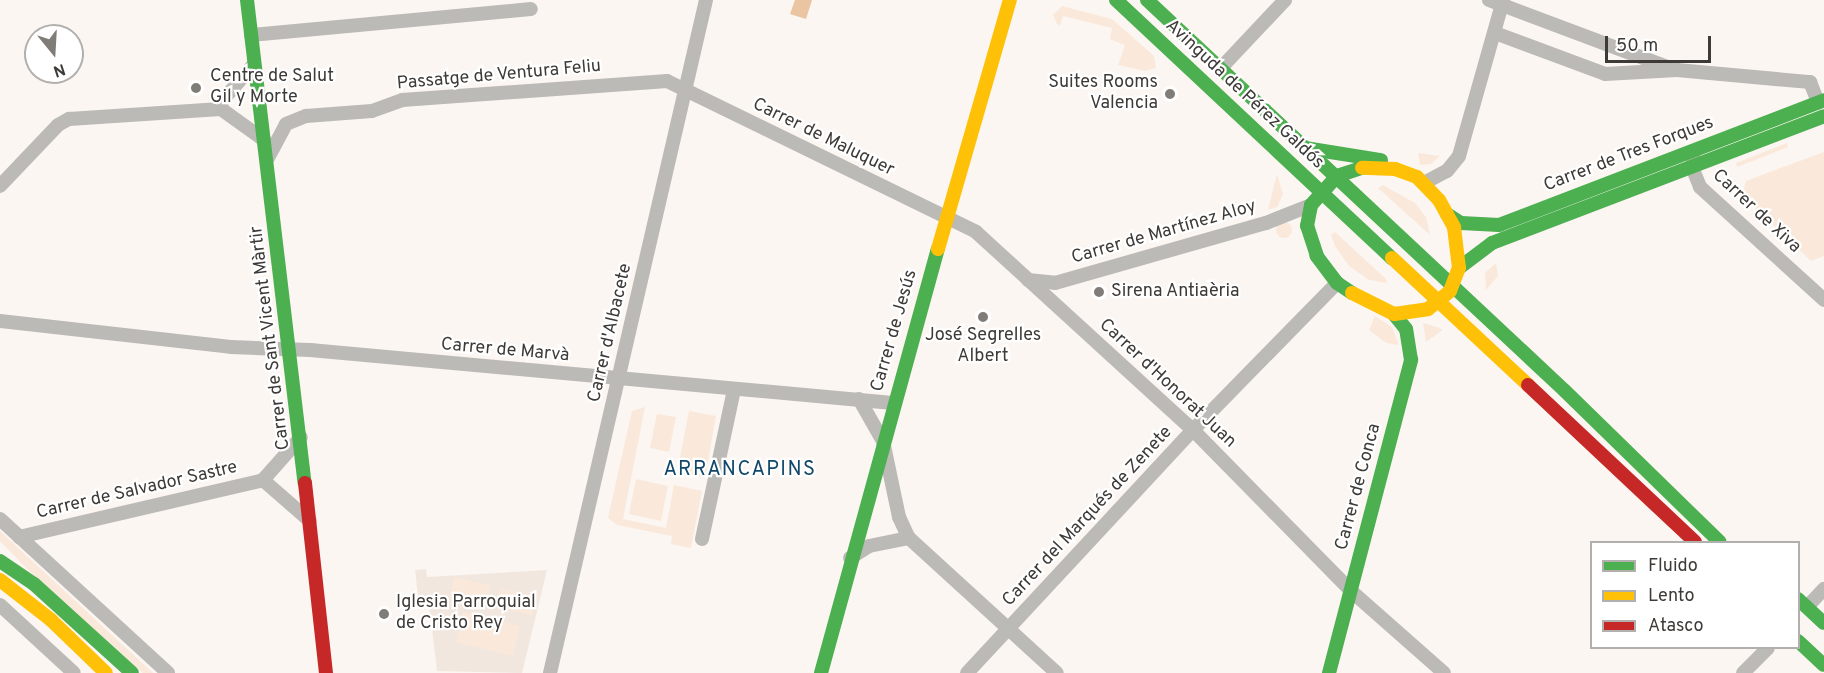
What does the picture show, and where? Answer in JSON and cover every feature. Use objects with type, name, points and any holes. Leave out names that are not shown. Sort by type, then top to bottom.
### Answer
[{"type":"main road","name":"Carrer de Sant Vicent Màrtir","points":[[247,0],[291,349],[326,673]]},
{"type":"main road","name":"Carrer de Jesús","points":[[821,673],[893,403],[1010,0]]},
{"type":"main road","name":"Avinguda de Pérez Galdós","points":[[1115,0],[1693,541]]},
{"type":"main road","name":"Avinguda de Pérez Galdós","points":[[1147,0],[1453,285],[1718,541]]},
{"type":"main road","name":"Carrer de Tres Forques","points":[[1448,214],[1461,223],[1498,225],[1821,101]]},
{"type":"main road","name":"Carrer de Tres Forques","points":[[1459,268],[1492,243],[1824,116]]},
{"type":"main road","name":"Avinguda de Pérez Galdós","points":[[1305,148],[1373,157],[1424,183],[1448,214],[1458,240],[1459,268],[1453,285],[1439,303]]},
{"type":"main road","name":"Avinguda de Pérez Galdós","points":[[1311,205],[1337,176],[1375,167],[1408,173]]},
{"type":"main road","points":[[1311,205],[1307,226],[1312,245],[1337,283],[1372,306],[1394,314],[1419,313],[1439,303]]},
{"type":"main road","name":"Carrer de Conca","points":[[1329,673],[1412,360],[1406,329],[1394,314]]},
{"type":"main road","name":"Avinguda de Pérez Galdós","points":[[1564,391],[1610,425],[1735,541]]},
{"type":"main road","name":"Avinguda de Pérez Galdós","points":[[1548,403],[1621,462],[1709,541]]},
{"type":"main road","points":[[0,561],[34,584],[132,673]]},
{"type":"main road","points":[[0,580],[43,613],[106,673]]},
{"type":"main road","points":[[1801,607],[1824,623]]},
{"type":"main road","points":[[1801,607],[1824,640]]},
{"type":"main road","points":[[1800,626],[1824,648]]},
{"type":"main road","points":[[1800,643],[1824,665]]},
{"type":"street","name":"Carrer d'Albacete","points":[[550,673],[619,380],[683,89],[706,0]]},
{"type":"street","points":[[1220,69],[1285,0]]},
{"type":"street","points":[[1424,183],[1448,171],[1460,156],[1495,33],[1498,2],[1677,70]]},
{"type":"street","points":[[251,35],[531,9]]},
{"type":"street","points":[[1495,33],[1605,74],[1677,70],[1810,82],[1821,101]]},
{"type":"street","points":[[221,109],[222,101],[254,63]]},
{"type":"street","name":"Passatge de Ventura Feliu","points":[[268,158],[280,132],[294,119],[372,111],[402,100],[667,81],[683,89]]},
{"type":"street","name":"Carrer de Maluquer","points":[[683,89],[947,220]]},
{"type":"street","points":[[0,186],[58,125],[69,119],[221,109],[264,140]]},
{"type":"street","name":"Carrer de Xiva","points":[[1710,143],[1694,157],[1692,167],[1700,187],[1824,300]]},
{"type":"street","name":"Carrer de Martínez Aloy","points":[[1026,279],[1055,283],[1266,223],[1311,205]]},
{"type":"street","name":"Carrer d'Honorat Juan","points":[[947,220],[976,232],[1192,430],[1350,590],[1444,673]]},
{"type":"street","name":"Carrer del Marqués de Zenete","points":[[967,673],[1192,430],[1337,283]]},
{"type":"street","name":"Carrer de Marvà","points":[[0,321],[231,347],[291,349],[893,403]]},
{"type":"street","points":[[702,539],[734,390]]},
{"type":"street","points":[[859,399],[883,441],[900,517],[909,538],[1057,673]]},
{"type":"street","name":"Carrer de Salvador Sastre","points":[[19,537],[263,480],[301,438]]},
{"type":"street","name":"Carrer de Salvador Sastre","points":[[263,480],[310,521]]},
{"type":"street","points":[[0,519],[168,673]]},
{"type":"street","points":[[850,558],[869,546],[909,538]]},
{"type":"street","points":[[1801,607],[1824,589]]},
{"type":"street","points":[[0,605],[74,673]]},
{"type":"street","points":[[1743,673],[1767,649]]},
{"type":"shaded area","points":[[795,0],[812,0],[806,19],[790,14]]},
{"type":"shaded area","points":[[1062,6],[1112,19],[1154,56],[1156,68],[1145,71],[1118,65],[1125,45],[1110,39],[1112,28],[1063,16],[1060,26],[1053,15]]},
{"type":"shaded area","points":[[1787,143],[1788,147],[1737,167],[1736,163]]},
{"type":"shaded area","points":[[1824,152],[1824,256],[1811,261],[1742,196],[1746,181]]},
{"type":"shaded area","points":[[1418,153],[1440,156],[1431,164],[1420,165]]},
{"type":"shaded area","points":[[1277,174],[1283,194],[1277,207],[1268,210]]},
{"type":"shaded area","points":[[1383,185],[1415,203],[1426,217],[1430,235],[1378,188]]},
{"type":"shaded area","points":[[1284,222],[1290,224],[1292,230],[1290,236],[1284,238],[1278,236],[1276,230],[1278,224]]},
{"type":"shaded area","points":[[1335,232],[1386,279],[1387,283],[1369,280],[1349,266],[1335,246],[1331,235]]},
{"type":"shaded area","points":[[1496,263],[1498,276],[1486,290],[1485,273]]},
{"type":"shaded area","points":[[1375,316],[1392,327],[1399,345],[1386,343],[1369,330]]},
{"type":"shaded area","points":[[1423,323],[1437,327],[1443,330],[1426,342]]},
{"type":"shaded area","points":[[645,407],[623,519],[666,528],[674,485],[702,491],[691,548],[671,544],[672,536],[617,525],[608,518],[632,411]]},
{"type":"shaded area","points":[[689,411],[716,416],[705,478],[677,472]]},
{"type":"shaded area","points":[[657,414],[676,417],[669,452],[650,448]]},
{"type":"shaded area","points":[[636,479],[668,486],[661,521],[629,514]]},
{"type":"shaded area","points":[[0,531],[153,673],[143,673],[26,568],[0,541]]},
{"type":"shaded area","points":[[426,569],[427,577],[547,570],[522,673],[437,671],[428,596],[418,597],[415,570]]},
{"type":"shaded area","points":[[454,577],[491,586],[486,605],[450,596]]},
{"type":"shaded area","points":[[500,588],[536,596],[532,615],[495,606]]},
{"type":"shaded area","points":[[463,612],[520,626],[513,656],[456,642]]},
{"type":"traffic: fast","points":[[247,0],[305,483]]},
{"type":"traffic: fast","points":[[1116,0],[1392,258]]},
{"type":"traffic: fast","points":[[1147,0],[1565,391],[1719,541]]},
{"type":"traffic: fast","points":[[1447,214],[1461,223],[1499,225],[1824,100]]},
{"type":"traffic: fast","points":[[1459,268],[1492,243],[1824,116]]},
{"type":"traffic: fast","points":[[1305,148],[1381,160]]},
{"type":"traffic: fast","points":[[1352,293],[1337,283],[1317,256],[1307,226],[1311,205],[1337,176],[1362,168]]},
{"type":"traffic: fast","points":[[821,673],[938,249]]},
{"type":"traffic: fast","points":[[1329,673],[1411,360],[1406,329],[1394,314]]},
{"type":"traffic: fast","points":[[0,561],[34,584],[132,673]]},
{"type":"traffic: fast","points":[[1800,601],[1824,623]]},
{"type":"traffic: fast","points":[[1800,643],[1824,665]]},
{"type":"traffic: slow","points":[[938,249],[1010,0]]},
{"type":"traffic: slow","points":[[1352,293],[1394,314],[1428,309],[1450,291],[1459,268],[1454,227],[1439,200],[1417,177],[1395,169],[1362,168]]},
{"type":"traffic: slow","points":[[1392,258],[1528,385]]},
{"type":"traffic: slow","points":[[0,580],[51,620],[106,673]]},
{"type":"traffic: jam","points":[[1528,385],[1694,541]]},
{"type":"traffic: jam","points":[[305,483],[326,673]]},
{"type":"place","name":"Centre de Salut Gil y Morte","points":[[196,88]]},
{"type":"place","name":"Suites Rooms Valencia","points":[[1170,94]]},
{"type":"place","name":"Sirena Antiaèria","points":[[1099,292]]},
{"type":"place","name":"José Segrelles Albert","points":[[983,317]]},
{"type":"place","name":"Iglesia Parroquial de Cristo Rey","points":[[384,614]]},
{"type":"district","name":"ARRANCAPINS","points":[[740,470]]}]
